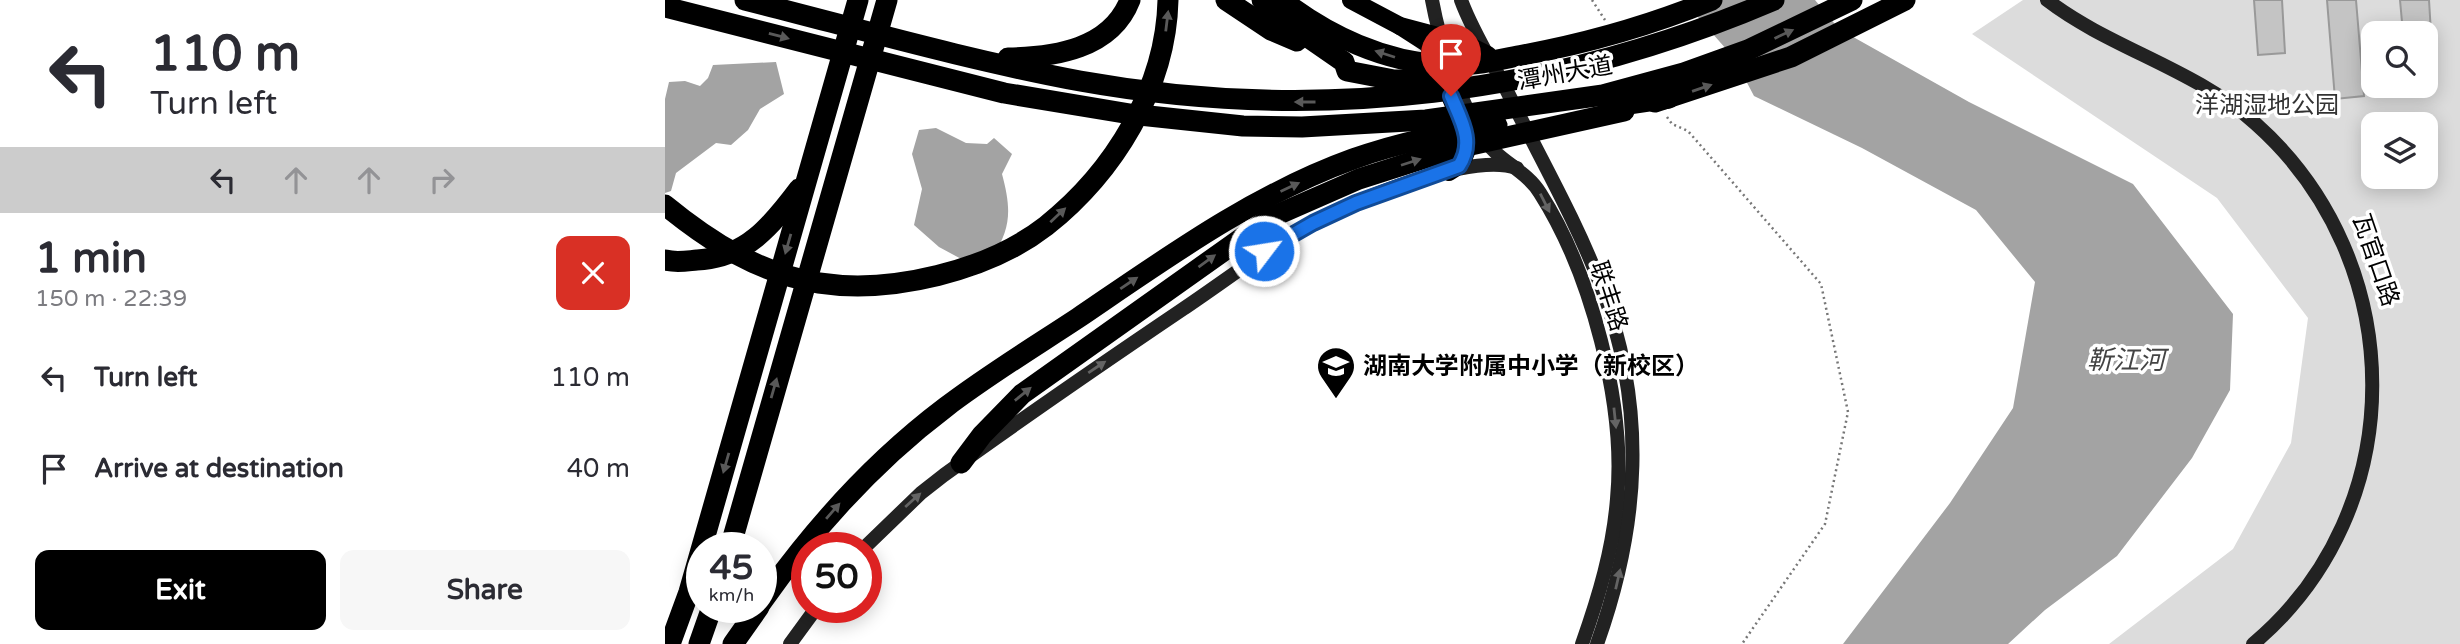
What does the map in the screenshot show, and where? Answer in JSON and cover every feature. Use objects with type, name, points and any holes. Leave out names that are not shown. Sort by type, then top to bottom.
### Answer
[{"type":"highway","name":"潭州大道","points":[[745,0],[1080,81],[1188,95],[1304,102],[1393,98],[1551,74],[1669,41],[1774,0]]},
{"type":"highway","points":[[670,644],[689,592],[858,0]]},
{"type":"highway","points":[[735,532],[887,0]]},
{"type":"highway","points":[[977,58],[1058,54],[1086,45],[1107,32],[1124,16],[1130,0]]},
{"type":"highway","points":[[665,205],[710,240],[749,262],[820,283],[860,286],[910,281],[951,271],[1001,252],[1045,226],[1093,182],[1127,137],[1156,73],[1168,23],[1168,0]]},
{"type":"highway","points":[[1226,0],[1271,30],[1343,62]]},
{"type":"highway","points":[[1262,0],[1279,17],[1343,62],[1347,71],[1394,80],[1456,79],[1573,55],[1712,0]]},
{"type":"highway","points":[[1282,0],[1303,16],[1348,42],[1403,59],[1443,65],[1476,64],[1550,50],[1648,25]]},
{"type":"highway","name":"潭州大道","points":[[748,27],[1004,93],[1130,114],[1267,126],[1367,124],[1426,120],[1603,95],[1684,73],[1748,50],[1851,0]]},
{"type":"highway","points":[[961,463],[982,435],[1022,394],[1270,218],[1346,184],[1422,159],[1499,138],[1667,106],[1791,57],[1905,0]]},
{"type":"highway","points":[[665,8],[748,27]]},
{"type":"highway","points":[[665,24],[680,19],[748,27]]},
{"type":"highway","points":[[777,581],[801,548],[841,502],[893,450],[946,406],[1213,227],[1268,197],[1351,159],[1447,133],[1667,106]]},
{"type":"highway","points":[[665,260],[715,259],[748,245],[772,226],[807,179]]},
{"type":"highway","points":[[699,644],[706,623]]},
{"type":"highway","points":[[733,644],[748,623]]},
{"type":"main road","points":[[1351,0],[1428,44],[1467,136],[1468,147],[1464,158],[1459,166],[1449,172]]},
{"type":"main road","name":"联丰路","points":[[1432,0],[1450,71],[1481,135],[1488,147],[1517,168],[1540,193],[1571,254],[1587,294],[1612,387],[1619,456],[1617,500],[1609,559],[1582,644]]},
{"type":"main road","name":"联丰路","points":[[1461,0],[1601,286],[1617,336],[1630,403],[1634,468],[1627,541],[1597,644]]},
{"type":"main road","points":[[2047,0],[2080,21],[2210,89],[2257,125],[2284,152],[2317,195],[2337,229],[2352,264],[2367,317],[2373,375],[2370,435],[2363,466],[2354,498],[2327,555],[2292,605],[2253,644]]},
{"type":"main road","name":"瓦官口路","points":[[2059,0],[2201,77],[2235,98],[2263,121],[2294,150],[2335,211],[2362,274],[2372,312],[2379,359],[2377,424],[2367,479],[2355,516],[2332,562],[2307,598],[2264,644]]},
{"type":"main road","points":[[1400,26],[1464,43],[1488,55]]},
{"type":"main road","points":[[881,532],[921,493],[961,463],[1264,251],[1313,223],[1397,187],[1489,163],[1517,168]]},
{"type":"main road","points":[[790,644],[805,623]]},
{"type":"path","points":[[1592,0],[1606,23]]},
{"type":"path","points":[[1667,106],[1672,124],[1688,131],[1821,284],[1848,412],[1825,524],[1742,644]]},
{"type":"green space","name":"洋湖湿地公园","points":[[2023,0],[2460,0],[2460,644],[2109,644],[2233,549],[2291,443],[2308,318],[2217,198],[1972,34]]},
{"type":"water","name":"靳江河","points":[[1683,0],[1815,0],[1839,29],[1969,102],[2133,184],[2233,314],[2230,390],[2192,458],[2117,556],[2045,610],[2008,644],[1843,644],[1950,503],[2013,408],[2035,282],[1976,210],[1862,148],[1754,96],[1734,58]]},
{"type":"water","points":[[776,62],[784,94],[760,109],[748,130],[731,145],[716,143],[676,173],[671,191],[665,193],[665,99],[669,82],[685,81],[700,86],[708,78],[713,65]]},
{"type":"water","points":[[936,128],[966,143],[987,144],[994,138],[1012,154],[1002,174],[1008,217],[999,247],[992,257],[965,261],[939,247],[914,225],[922,189],[912,154],[919,130]]},
{"type":"building","points":[[2254,0],[2282,0],[2285,53],[2258,55]]},
{"type":"building","points":[[2327,0],[2356,0],[2361,96],[2335,99]]},
{"type":"building","points":[[2400,0],[2429,0],[2430,21],[2402,21]]},
{"type":"place","name":"湖南大学附属中小学（新校区）","points":[[1336,400]]},
{"type":"route","points":[[1264,251],[1313,223],[1356,203],[1397,187],[1449,172],[1459,166],[1468,147],[1467,136],[1451,96]]}]
